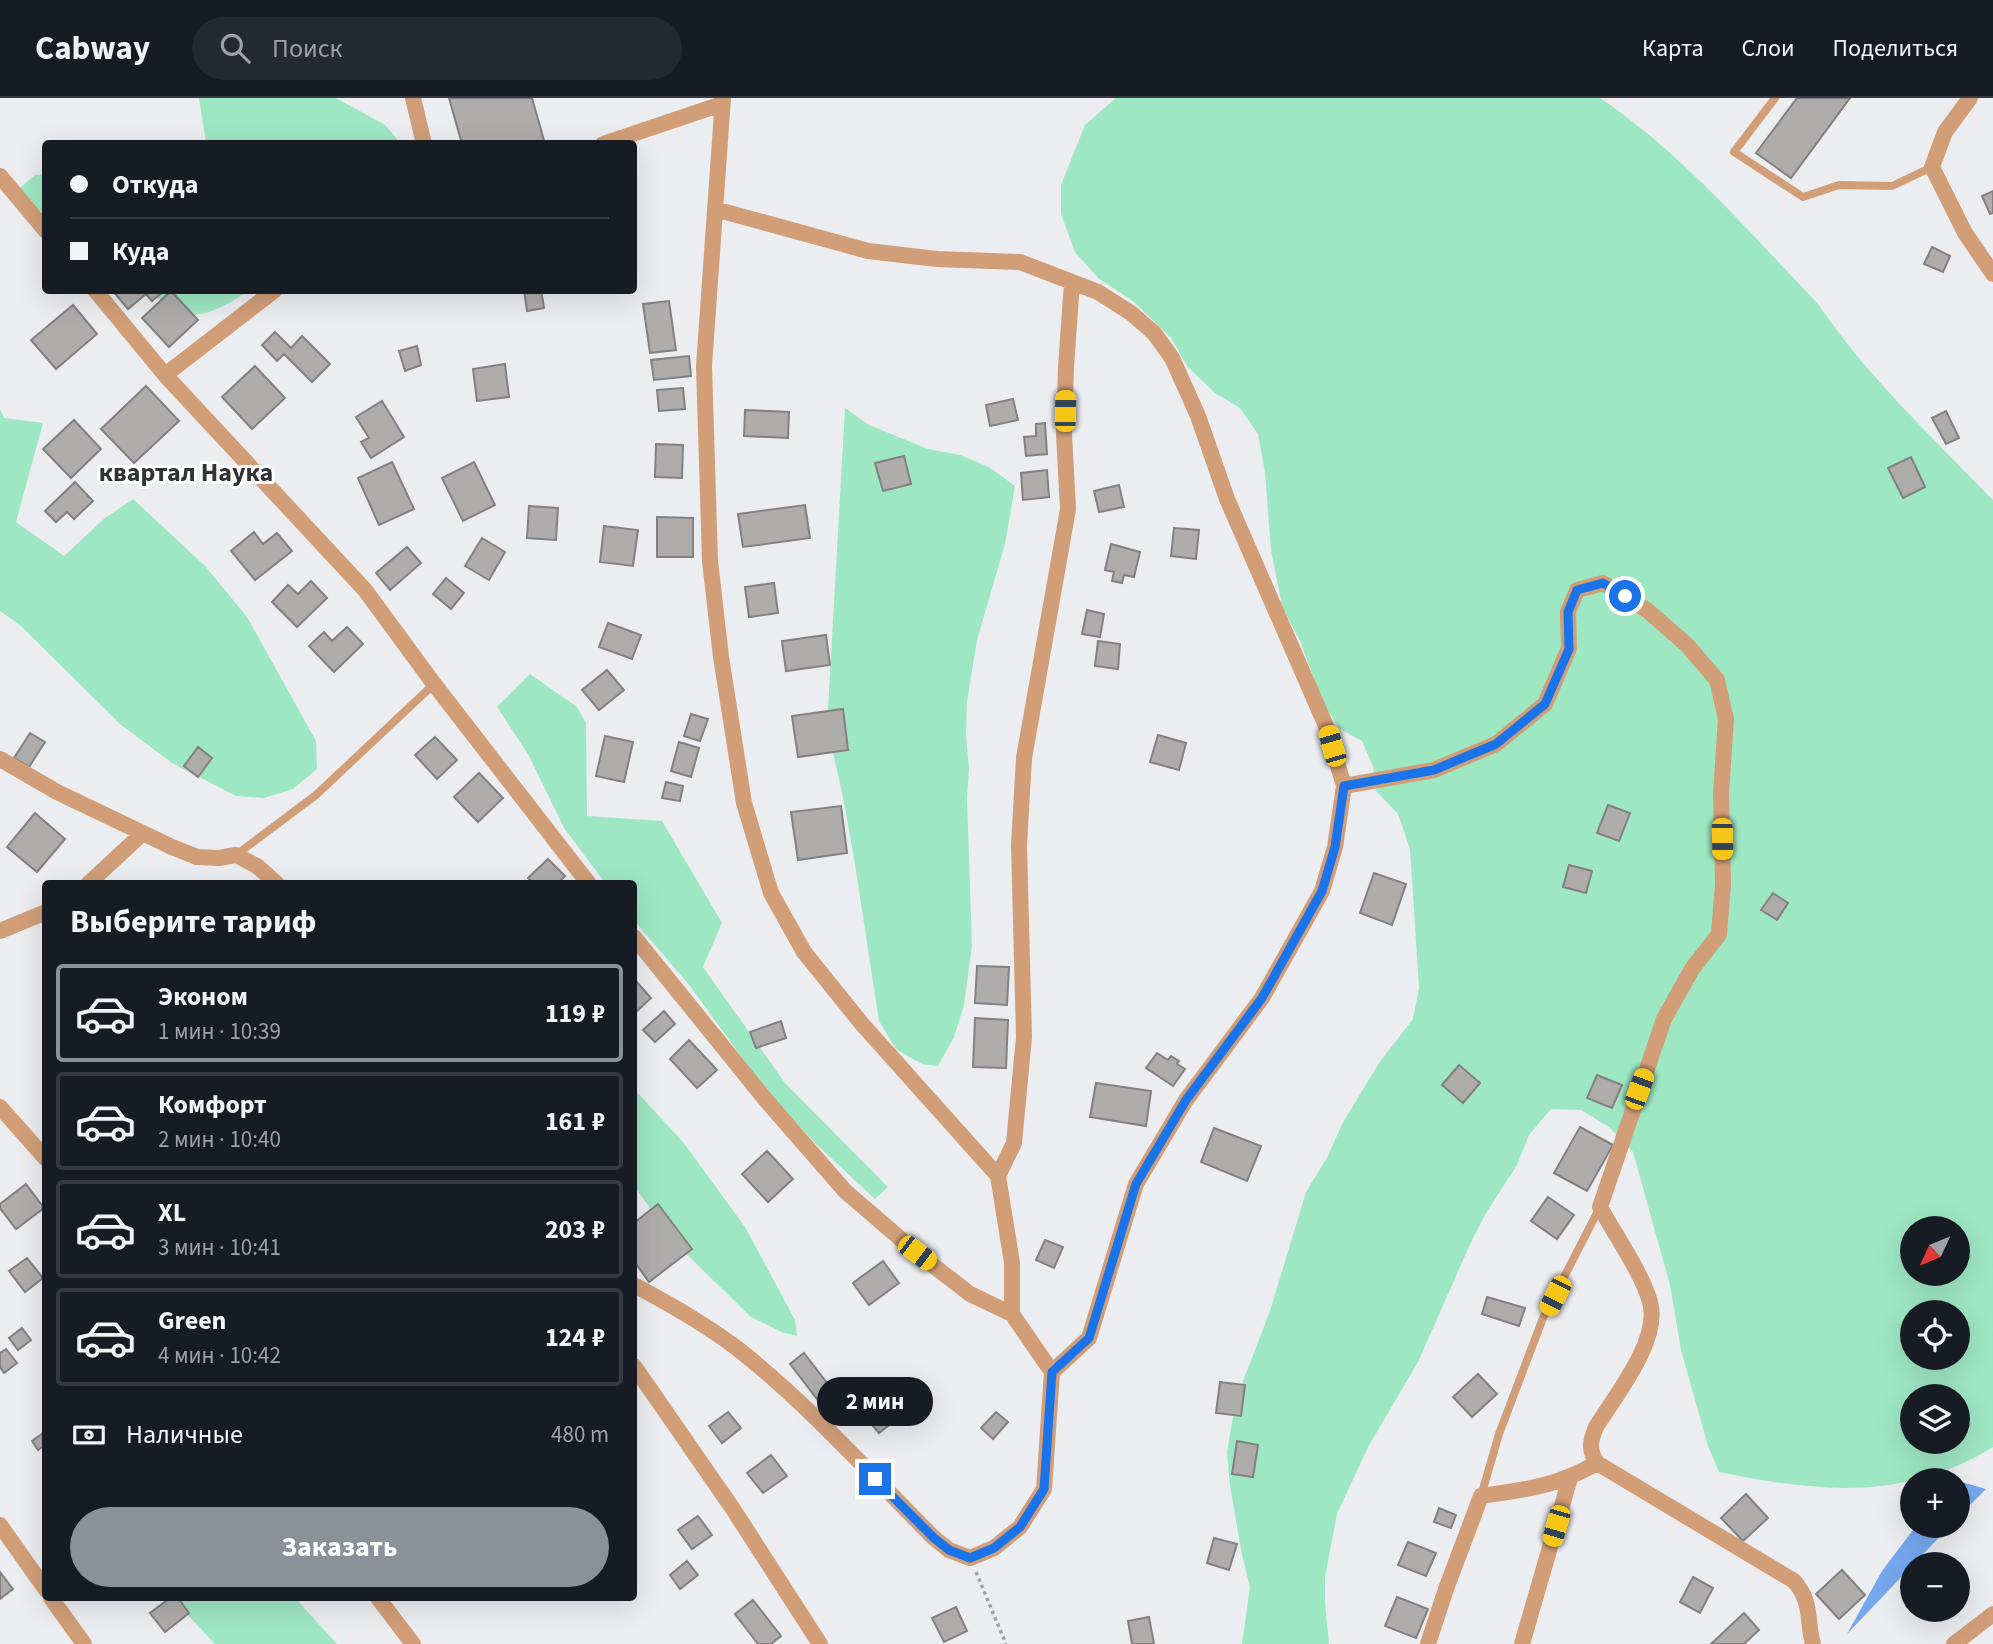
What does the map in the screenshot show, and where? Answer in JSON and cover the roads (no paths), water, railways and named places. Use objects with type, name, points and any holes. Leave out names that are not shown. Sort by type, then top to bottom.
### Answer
[{"type":"street","points":[[413,98],[423,140]]},
{"type":"street","points":[[1970,98],[1945,132],[1932,167],[1965,233],[1993,274]]},
{"type":"street","points":[[614,140],[722,101],[704,366],[710,561],[721,657],[748,816],[771,893],[804,952],[862,1024],[998,1176],[1012,1263],[1012,1314]]},
{"type":"street","points":[[0,176],[42,226]]},
{"type":"street","points":[[715,209],[868,251],[937,259],[1020,262],[1098,292],[1131,313],[1154,333],[1172,358],[1198,416],[1227,499],[1326,726],[1344,786],[1335,847],[1322,891],[1262,998],[1186,1100],[1136,1184],[1089,1338],[1052,1372]]},
{"type":"street","points":[[998,1176],[1014,1143],[1024,1037],[1019,845],[1024,758],[1069,509],[1064,434],[1072,282]]},
{"type":"street","points":[[98,294],[165,375],[365,590],[586,880]]},
{"type":"street","points":[[165,375],[270,294]]},
{"type":"street","points":[[1344,786],[1434,770],[1496,744],[1545,704],[1569,649],[1568,612],[1577,590],[1603,583],[1647,610],[1687,645],[1717,680],[1726,719],[1721,793],[1723,884],[1719,934],[1692,970],[1664,1019],[1600,1207],[1651,1304],[1651,1328],[1645,1348],[1596,1427],[1590,1441],[1590,1452],[1597,1463],[1794,1581],[1804,1593],[1808,1605],[1813,1644]]},
{"type":"street","points":[[0,759],[57,792],[197,857],[236,855],[257,866],[273,880]]},
{"type":"street","points":[[92,880],[143,833]]},
{"type":"street","points":[[0,931],[42,914]]},
{"type":"street","points":[[637,941],[765,1099],[845,1191],[970,1294],[1012,1314],[1052,1372],[1044,1489],[1020,1527],[994,1548],[970,1558],[949,1550],[797,1400],[737,1349],[682,1311],[637,1287]]},
{"type":"street","points":[[0,1107],[42,1154]]},
{"type":"street","points":[[637,1370],[733,1508],[820,1644]]},
{"type":"street","points":[[1429,1644],[1446,1589],[1481,1496],[1542,1487],[1570,1478],[1597,1463]]},
{"type":"street","points":[[1522,1644],[1570,1478]]},
{"type":"street","points":[[0,1525],[42,1584]]},
{"type":"street","points":[[53,1601],[83,1644]]},
{"type":"street","points":[[380,1601],[413,1644]]},
{"type":"street","points":[[1954,1644],[1993,1614]]},
{"type":"lane","points":[[1775,98],[1734,152],[1803,197],[1839,185],[1892,186],[1932,167]]},
{"type":"lane","points":[[236,855],[316,795],[434,684]]},
{"type":"lane","points":[[1481,1496],[1499,1434],[1543,1318],[1600,1207]]},
{"type":"water","points":[[1970,1484],[1986,1489],[1970,1505]]},
{"type":"water","points":[[1907,1538],[1939,1538],[1925,1552],[1900,1552],[1900,1578],[1847,1634],[1882,1571]]},
{"type":"district","name":"квартал Наука","points":[[186,472]]}]
